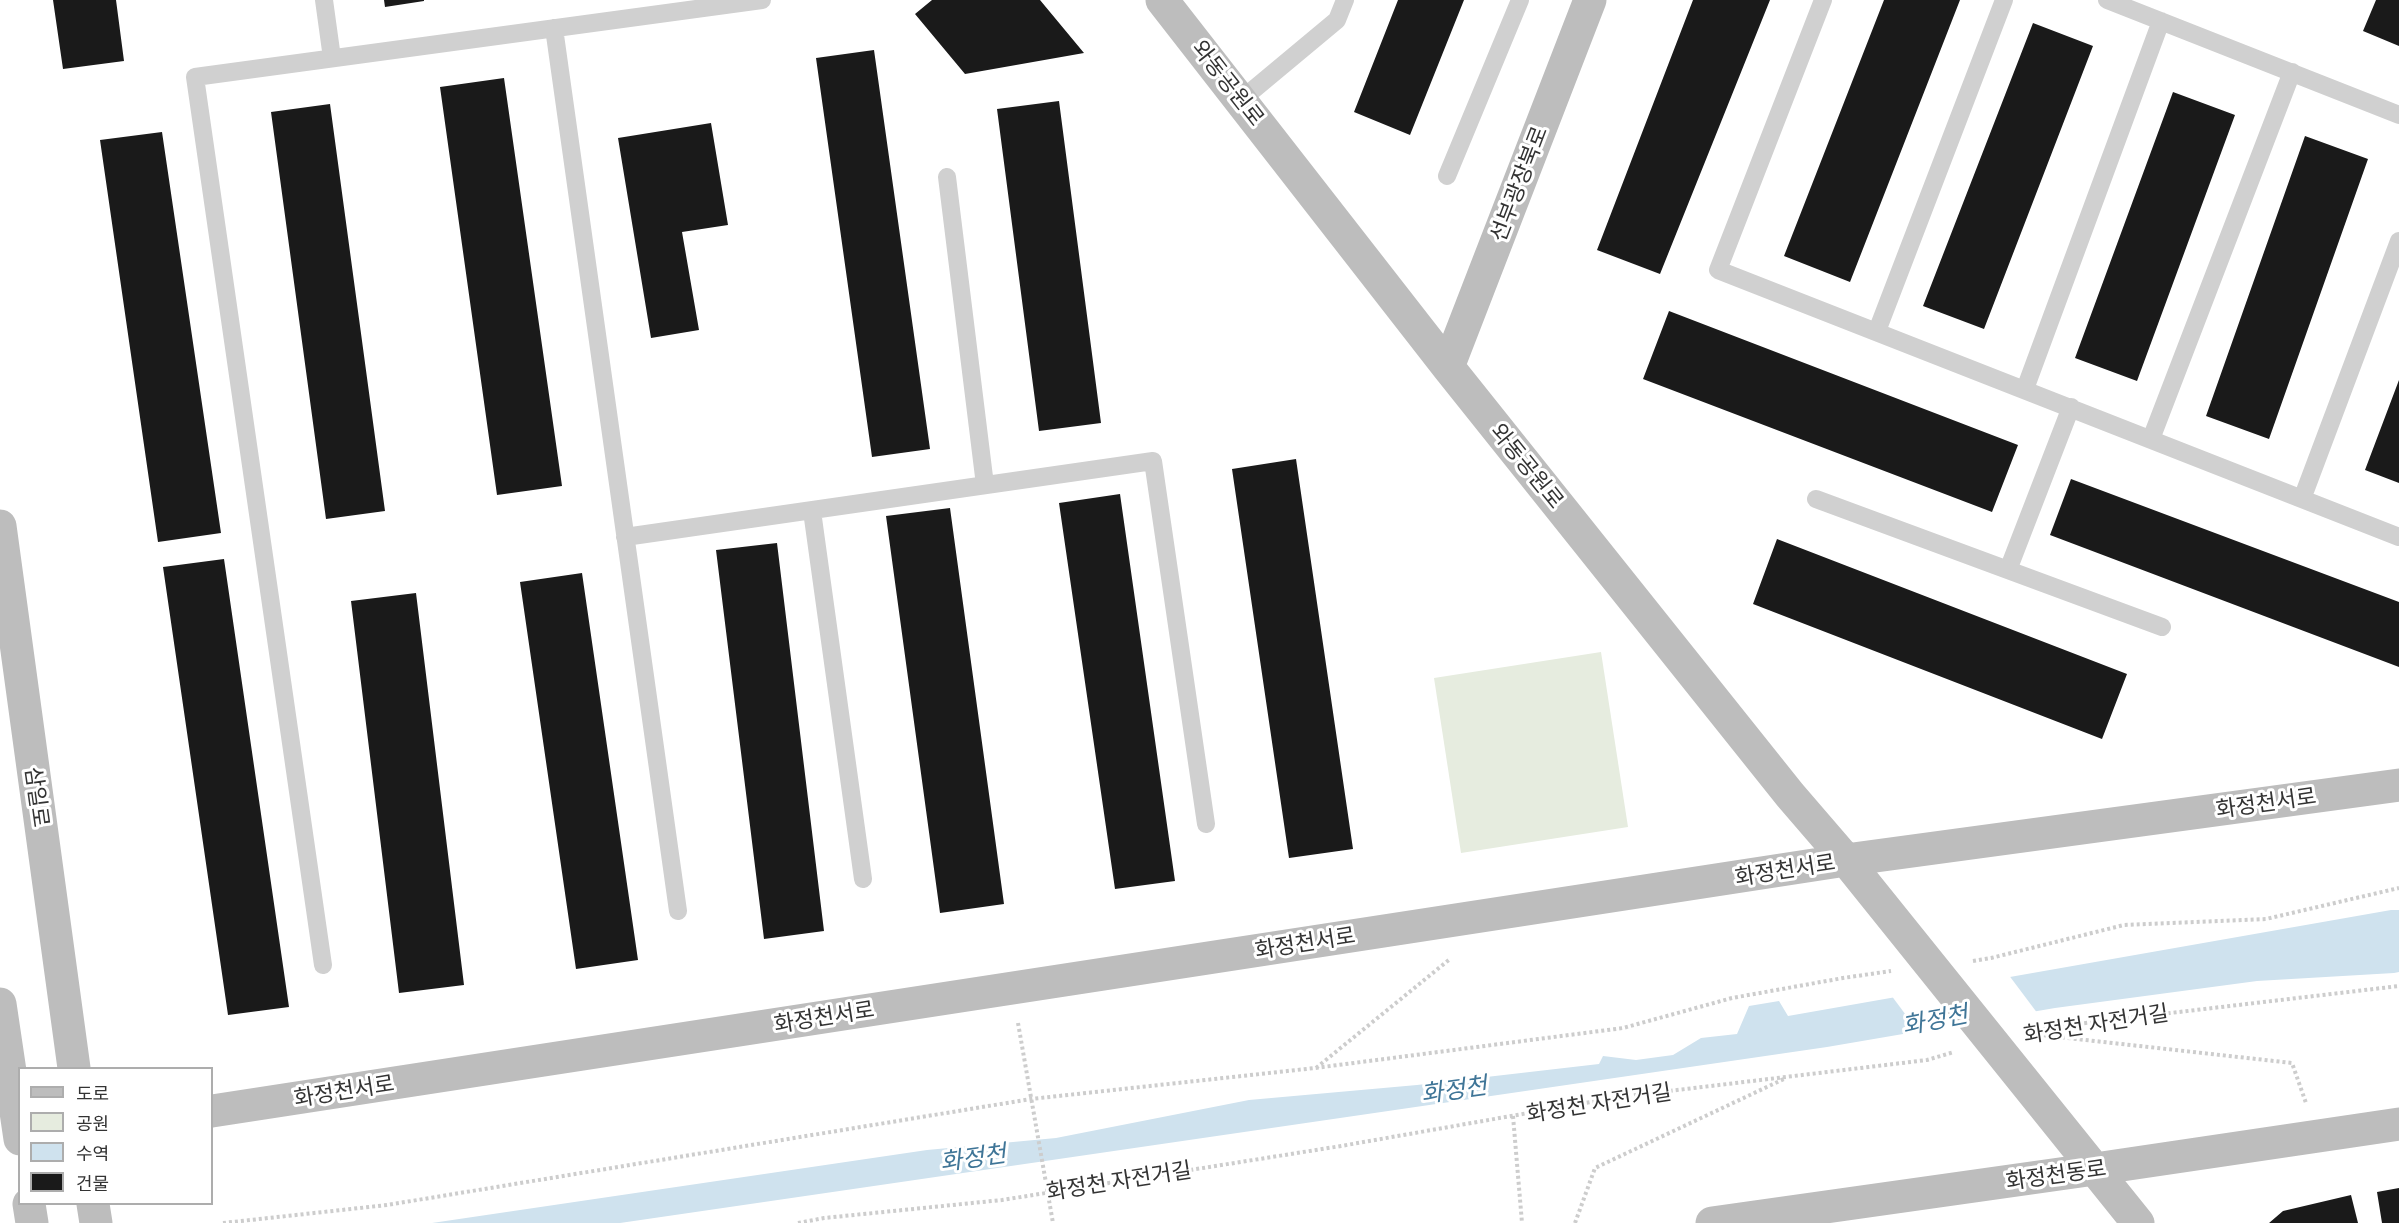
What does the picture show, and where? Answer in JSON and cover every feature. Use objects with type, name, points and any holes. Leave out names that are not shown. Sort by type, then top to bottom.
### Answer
[{"type":"street","name":"와동공원로","points":[[1162,0],[1448,367],[1790,795],[1846,860],[2096,1169]]},
{"type":"street","name":"선부광장북로","points":[[1448,367],[1590,0]]},
{"type":"street","name":"삼일로","points":[[0,526],[75,1067]]},
{"type":"street","name":"화정천서로","points":[[213,1111],[1846,860],[2399,785]]},
{"type":"street","points":[[0,1004],[18,1127]]},
{"type":"street","name":"화정천동로","points":[[1712,1223],[2096,1169],[2316,1134],[2399,1124]]},
{"type":"street","points":[[0,1146],[18,1142]]},
{"type":"street","points":[[2096,1169],[2138,1223]]},
{"type":"street","points":[[29,1205],[32,1223]]},
{"type":"street","points":[[93,1205],[96,1223]]},
{"type":"lane","points":[[324,0],[332,58]]},
{"type":"lane","points":[[323,965],[195,77],[762,0]]},
{"type":"lane","points":[[1241,99],[1337,20],[1345,0]]},
{"type":"lane","points":[[1447,176],[1520,0]]},
{"type":"lane","points":[[1823,0],[1718,270],[2399,537]]},
{"type":"lane","points":[[1877,332],[2004,0]]},
{"type":"lane","points":[[2107,0],[2399,115]]},
{"type":"lane","points":[[2025,389],[2161,21]]},
{"type":"lane","points":[[554,28],[678,911]]},
{"type":"lane","points":[[2151,439],[2292,72]]},
{"type":"lane","points":[[947,177],[985,485]]},
{"type":"lane","points":[[2302,499],[2399,240]]},
{"type":"lane","points":[[2008,570],[2071,407]]},
{"type":"lane","points":[[625,537],[1154,461],[1206,824]]},
{"type":"lane","points":[[1816,499],[2162,627]]},
{"type":"lane","points":[[812,510],[863,879]]},
{"type":"path","points":[[1969,961],[1991,958],[2124,925],[2266,919],[2399,888]]},
{"type":"path","points":[[1315,1068],[1452,957]]},
{"type":"path","points":[[223,1223],[387,1205],[1031,1100],[1315,1068],[1623,1028],[1732,998],[1900,970]]},
{"type":"path","name":"화정천 자전거길","points":[[2316,1134],[2292,1063],[2026,1034],[2052,1026],[2399,986]]},
{"type":"path","points":[[1013,988],[1053,1223]]},
{"type":"path","name":"화정천 자전거길","points":[[798,1223],[824,1218],[1002,1200],[1341,1146],[1618,1097],[1926,1060],[1960,1051]]},
{"type":"path","points":[[1575,1223],[1595,1168],[1789,1076]]},
{"type":"path","points":[[1513,1116],[1522,1223]]},
{"type":"green space","points":[[1601,652],[1628,827],[1461,853],[1434,678]]},
{"type":"water","name":"화정천","points":[[2399,910],[2399,972],[2394,973],[2257,981],[2055,1008],[1827,1047],[620,1223],[432,1223],[927,1150],[1056,1138],[1249,1100],[1417,1085],[1599,1064],[1603,1056],[1636,1060],[1673,1055],[1701,1038],[1737,1034],[1749,1006],[1779,1001],[1788,1016]]},
{"type":"pier","points":[[2008,974],[2038,1014],[1920,1034],[1891,995]]},
{"type":"building","points":[[53,0],[116,0],[124,61],[63,69]]},
{"type":"building","points":[[384,0],[424,0],[424,1],[385,7]]},
{"type":"building","points":[[932,0],[1040,0],[1084,53],[965,74],[915,14]]},
{"type":"building","points":[[1398,0],[1464,0],[1410,135],[1354,112]]},
{"type":"building","points":[[1693,0],[1770,0],[1660,274],[1597,250]]},
{"type":"building","points":[[1884,0],[1960,0],[1850,282],[1784,256]]},
{"type":"building","points":[[2376,0],[2399,0],[2399,46],[2363,31]]},
{"type":"building","points":[[2033,23],[2093,46],[1984,329],[1923,306]]},
{"type":"building","points":[[874,50],[930,449],[872,457],[816,58]]},
{"type":"building","points":[[504,78],[562,486],[497,495],[440,87]]},
{"type":"building","points":[[2173,92],[2235,115],[2137,381],[2075,358]]},
{"type":"building","points":[[1059,101],[1101,423],[1039,431],[997,109]]},
{"type":"building","points":[[330,104],[385,511],[326,519],[271,112]]},
{"type":"building","points":[[711,123],[728,225],[682,232],[699,330],[651,338],[618,138]]},
{"type":"building","points":[[162,132],[221,533],[158,542],[100,140]]},
{"type":"building","points":[[2305,136],[2368,159],[2269,439],[2206,416]]},
{"type":"building","points":[[1669,311],[2018,445],[1992,512],[1643,379]]},
{"type":"building","points":[[2399,380],[2399,483],[2365,470]]},
{"type":"building","points":[[1296,459],[1353,849],[1289,858],[1232,469]]},
{"type":"building","points":[[2071,479],[2399,602],[2399,667],[2050,535]]},
{"type":"building","points":[[1120,494],[1175,881],[1115,889],[1059,503]]},
{"type":"building","points":[[950,508],[1004,904],[940,913],[886,516]]},
{"type":"building","points":[[1777,539],[2127,674],[2102,739],[1753,604]]},
{"type":"building","points":[[777,543],[824,931],[764,939],[716,550]]},
{"type":"building","points":[[224,559],[289,1007],[228,1015],[163,567]]},
{"type":"building","points":[[582,573],[638,960],[576,969],[520,582]]},
{"type":"building","points":[[416,593],[464,985],[399,993],[351,601]]},
{"type":"building","points":[[2399,1188],[2399,1223],[2382,1223],[2377,1192]]},
{"type":"building","points":[[2351,1195],[2358,1223],[2269,1223],[2283,1211]]}]
